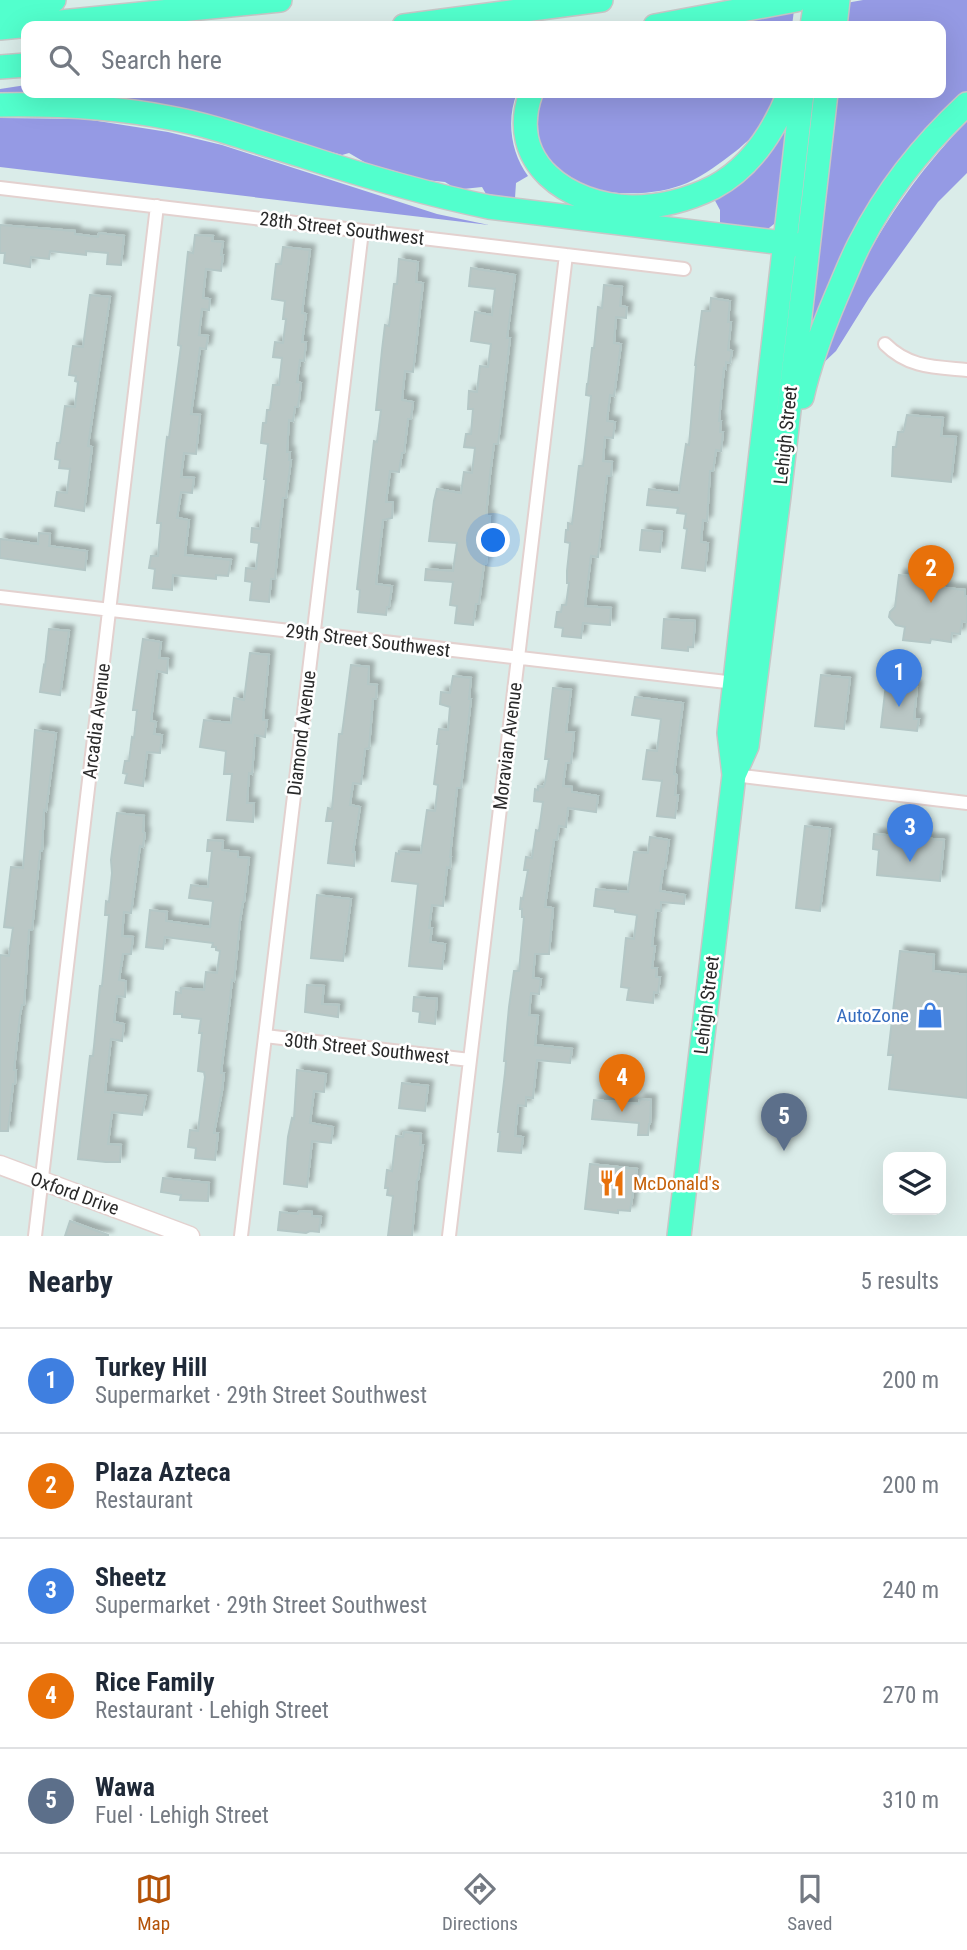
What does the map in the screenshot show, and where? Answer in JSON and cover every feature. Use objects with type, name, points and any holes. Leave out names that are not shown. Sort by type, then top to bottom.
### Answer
[{"type":"highway","points":[[0,6],[54,0]]},
{"type":"highway","points":[[159,13],[238,0]]},
{"type":"highway","points":[[74,21],[280,0]]},
{"type":"highway","points":[[442,21],[601,0]]},
{"type":"highway","points":[[836,21],[838,0]]},
{"type":"highway","points":[[682,21],[763,6],[810,13]]},
{"type":"highway","points":[[0,28],[21,26]]},
{"type":"highway","points":[[0,67],[21,65]]},
{"type":"highway","points":[[529,98],[525,112],[525,130],[529,148],[543,172],[556,184],[573,193],[630,207],[671,203],[718,184],[735,172],[765,140],[787,98]]},
{"type":"highway","name":"Lehigh Street","points":[[679,1236],[734,775],[729,733],[801,98]]},
{"type":"highway","name":"Lehigh Street","points":[[734,775],[747,746],[825,98]]},
{"type":"highway","points":[[779,496],[817,343],[858,245],[896,183],[942,128],[967,104]]},
{"type":"highway","points":[[0,105],[73,105],[172,118],[479,205],[808,246]]},
{"type":"main road","name":"Oxford Drive","points":[[0,1165],[190,1236]]},
{"type":"street","name":"28th Street Southwest","points":[[0,188],[684,269]]},
{"type":"street","name":"Arcadia Avenue","points":[[35,1236],[157,206]]},
{"type":"street","name":"Diamond Avenue","points":[[241,1236],[362,231]]},
{"type":"street","name":"Moravian Avenue","points":[[449,1236],[566,255]]},
{"type":"street","points":[[885,344],[909,362],[967,370]]},
{"type":"street","name":"29th Street Southwest","points":[[0,597],[735,683]]},
{"type":"street","points":[[734,775],[967,803]]},
{"type":"street","name":"30th Street Southwest","points":[[265,1036],[470,1059]]},
{"type":"shaded area","points":[[863,0],[967,0],[967,94],[810,333],[815,250],[834,98],[946,98],[946,21],[844,21],[846,3]]},
{"type":"shaded area","points":[[794,10],[793,21],[734,21]]},
{"type":"shaded area","points":[[21,86],[21,96],[0,94],[0,89]]},
{"type":"shaded area","points":[[34,98],[516,98],[512,136],[522,167],[528,176],[516,183],[515,198],[486,194],[482,187],[453,187],[445,182],[426,180],[366,163],[349,153],[342,155],[212,119]]},
{"type":"shaded area","points":[[541,98],[777,98],[762,132],[694,180],[654,192],[616,193],[597,190],[563,176],[551,165],[542,149],[538,130]]},
{"type":"shaded area","points":[[0,118],[85,119],[168,132],[222,145],[437,214],[489,225],[0,167]]},
{"type":"shaded area","points":[[967,121],[967,173],[938,202],[869,298],[836,351],[818,368],[830,326],[875,242],[916,180]]},
{"type":"shaded area","points":[[786,122],[778,218],[764,232],[720,223],[720,210],[712,195]]},
{"type":"building","points":[[0,225],[75,231],[75,234],[98,237],[99,233],[124,236],[121,265],[107,264],[108,253],[86,251],[86,255],[50,251],[49,259],[31,257],[30,267],[4,263],[5,253],[0,253]]},
{"type":"building","points":[[195,235],[213,236],[212,241],[223,242],[223,255],[221,271],[206,269],[203,298],[210,299],[209,310],[202,309],[199,335],[208,336],[206,349],[200,348],[191,414],[200,415],[196,454],[184,453],[181,477],[194,478],[192,493],[181,492],[177,518],[189,520],[185,555],[231,560],[228,576],[216,575],[216,579],[173,575],[172,590],[153,588],[155,569],[149,568],[151,556],[158,556],[161,523],[157,523],[181,346],[178,345],[188,252],[193,253]]},
{"type":"building","points":[[283,247],[310,250],[302,313],[306,314],[302,342],[306,342],[304,361],[300,360],[297,382],[301,383],[298,407],[295,407],[293,421],[289,420],[287,452],[290,452],[291,460],[286,498],[283,498],[275,579],[271,579],[269,602],[250,600],[252,582],[245,581],[246,568],[256,569],[259,543],[251,542],[252,528],[260,529],[266,479],[268,444],[261,443],[263,423],[266,423],[267,410],[270,410],[273,385],[279,385],[282,358],[273,357],[275,342],[283,343],[285,301],[272,299],[276,264],[281,264]]},
{"type":"building","points":[[399,259],[418,262],[416,282],[423,283],[413,372],[405,371],[402,400],[413,402],[411,419],[408,419],[399,472],[390,471],[386,502],[393,502],[392,518],[383,520],[376,584],[392,586],[386,615],[358,612],[360,590],[357,589],[374,441],[377,442],[381,410],[376,410],[385,325],[389,326]]},
{"type":"building","points":[[471,268],[515,275],[498,444],[494,444],[490,475],[486,516],[490,516],[486,564],[473,625],[455,623],[457,606],[450,605],[453,582],[425,580],[426,569],[453,571],[457,543],[429,541],[434,501],[437,489],[461,493],[464,472],[472,473],[475,448],[464,447],[466,434],[471,434],[473,409],[468,409],[469,391],[477,392],[480,366],[488,367],[491,344],[471,341],[475,312],[492,315],[495,289],[469,286]]},
{"type":"building","points":[[604,285],[622,287],[620,306],[627,307],[626,318],[616,317],[614,343],[621,344],[614,396],[610,395],[607,421],[615,422],[613,438],[605,437],[603,461],[612,462],[611,476],[607,476],[598,557],[591,556],[585,606],[611,608],[610,625],[583,623],[581,638],[562,636],[563,628],[555,627],[557,612],[561,612],[562,605],[566,605],[570,543],[565,542],[566,530],[568,523],[572,524],[579,466],[583,466],[591,396],[586,395],[587,384],[598,307],[602,308]]},
{"type":"building","points":[[90,295],[110,297],[88,446],[92,447],[84,511],[55,506],[57,492],[67,493],[70,469],[59,468],[60,460],[55,459],[65,406],[75,407],[78,382],[75,381],[76,376],[69,375],[73,346],[83,347]]},
{"type":"building","points":[[711,298],[730,301],[728,350],[732,351],[730,363],[726,362],[726,369],[724,368],[719,421],[720,432],[723,432],[721,451],[716,450],[713,471],[710,471],[707,521],[703,520],[701,542],[708,543],[705,571],[682,568],[687,529],[684,528],[686,514],[677,513],[678,508],[647,505],[649,489],[679,493],[686,444],[689,445],[702,311],[710,311]]},
{"type":"building","points":[[907,415],[943,418],[941,436],[956,437],[951,482],[892,476],[893,447],[896,447],[898,432],[904,430]]},
{"type":"building","points":[[642,530],[662,532],[660,552],[640,550]]},
{"type":"building","points":[[39,533],[50,534],[49,546],[87,551],[85,570],[0,558],[0,539],[38,544]]},
{"type":"building","points":[[899,575],[937,579],[936,587],[965,590],[967,622],[962,621],[960,634],[952,633],[951,642],[931,639],[930,643],[903,640],[905,627],[896,625],[889,617],[895,607]]},
{"type":"building","points":[[664,619],[695,621],[693,647],[688,647],[688,651],[662,648]]},
{"type":"building","points":[[49,629],[69,631],[60,695],[40,692]]},
{"type":"building","points":[[143,639],[161,642],[159,658],[168,659],[167,673],[157,671],[151,721],[156,722],[154,734],[162,735],[160,753],[147,752],[143,786],[125,783],[127,774],[123,773],[125,761],[129,761],[132,737],[134,738],[137,710],[133,710]]},
{"type":"building","points":[[250,653],[269,655],[263,720],[267,720],[265,737],[255,735],[252,774],[249,773],[247,803],[254,803],[253,822],[227,820],[232,774],[224,774],[226,751],[200,747],[204,720],[231,723],[234,698],[244,700]]},
{"type":"building","points":[[351,665],[369,667],[368,684],[377,685],[376,699],[373,699],[369,748],[365,749],[361,784],[353,783],[350,805],[360,807],[353,852],[354,866],[328,863],[333,821],[326,821],[328,808],[332,809],[339,734],[342,734]]},
{"type":"building","points":[[821,675],[850,678],[844,729],[815,726]]},
{"type":"building","points":[[453,676],[471,678],[471,699],[461,788],[457,788],[450,868],[447,867],[443,906],[432,905],[429,928],[432,928],[430,942],[445,944],[442,969],[409,966],[418,884],[392,881],[396,853],[421,853],[427,810],[435,811],[438,785],[434,784],[439,729],[448,730],[450,707],[440,704],[441,692],[450,693]]},
{"type":"building","points":[[886,684],[917,687],[914,719],[919,719],[917,731],[881,727]]},
{"type":"building","points":[[553,688],[571,690],[566,732],[574,732],[571,763],[566,763],[563,786],[572,787],[572,792],[598,796],[596,812],[568,808],[566,827],[559,826],[557,840],[554,840],[545,907],[553,908],[549,954],[535,954],[533,978],[541,979],[539,994],[531,993],[529,1015],[538,1016],[535,1045],[572,1049],[570,1063],[537,1060],[533,1098],[526,1097],[526,1106],[518,1105],[515,1136],[523,1137],[521,1153],[498,1151],[509,1007],[514,971],[519,971],[524,917],[520,909],[528,870],[524,870],[526,857],[532,858],[536,830],[539,831],[543,802],[534,801],[535,789],[538,790],[538,786],[543,787],[545,783]]},
{"type":"building","points":[[635,697],[683,703],[674,774],[677,775],[675,795],[678,795],[675,818],[657,816],[662,781],[643,779],[647,750],[657,751],[661,719],[632,715]]},
{"type":"building","points":[[35,730],[56,733],[46,811],[44,810],[32,930],[29,930],[24,1005],[20,1015],[14,1070],[15,1084],[8,1131],[0,1131],[0,955],[9,956],[13,928],[4,927],[11,867],[23,868]]},
{"type":"building","points":[[117,813],[144,816],[145,833],[143,847],[140,846],[131,913],[124,912],[122,936],[133,937],[131,954],[123,954],[119,980],[126,981],[125,997],[117,996],[114,1022],[124,1024],[122,1041],[111,1039],[105,1092],[146,1096],[142,1115],[112,1112],[108,1144],[121,1145],[120,1162],[106,1162],[78,1159],[90,1056],[93,1056],[102,986],[109,915],[105,915],[106,901],[109,902]]},
{"type":"building","points":[[805,826],[830,829],[820,911],[796,908]]},
{"type":"building","points":[[874,834],[944,840],[940,881],[877,875],[879,850],[873,849]]},
{"type":"building","points":[[650,837],[669,840],[660,891],[685,895],[684,904],[661,902],[661,911],[656,910],[652,968],[657,968],[656,977],[660,977],[658,993],[654,992],[653,1003],[627,1000],[629,988],[621,987],[626,938],[634,939],[637,915],[594,906],[596,889],[628,892],[634,852],[648,853]]},
{"type":"building","points":[[208,840],[223,841],[222,850],[238,852],[238,857],[249,858],[221,1073],[224,1073],[222,1091],[214,1133],[218,1133],[215,1160],[195,1158],[196,1148],[188,1147],[190,1130],[198,1131],[205,1077],[204,1072],[198,1071],[201,1019],[174,1014],[176,992],[181,993],[181,988],[204,990],[206,972],[217,973],[220,951],[212,947],[213,943],[165,937],[163,949],[146,947],[150,910],[167,912],[166,921],[210,927],[213,901],[189,898],[191,885],[208,887],[212,851],[207,851]]},
{"type":"building","points":[[317,895],[351,899],[343,961],[311,958]]},
{"type":"building","name":"AutoZone","points":[[900,951],[934,955],[933,971],[967,975],[967,1098],[889,1089],[893,1055],[888,1055]]},
{"type":"building","points":[[307,985],[324,986],[322,1004],[339,1005],[338,1017],[305,1012]]},
{"type":"building","points":[[414,997],[437,999],[435,1024],[419,1022],[420,1012],[413,1011]]},
{"type":"building","points":[[297,1070],[326,1074],[324,1092],[314,1091],[310,1123],[333,1127],[331,1143],[312,1141],[307,1187],[284,1184],[288,1137],[292,1118],[294,1119]]},
{"type":"building","points":[[402,1083],[428,1086],[425,1111],[399,1108]]},
{"type":"building","points":[[640,1099],[651,1100],[648,1135],[638,1135],[639,1123],[592,1119],[594,1100],[639,1104]]},
{"type":"building","points":[[404,1132],[421,1134],[420,1145],[423,1145],[412,1236],[388,1236],[393,1196],[387,1195],[388,1188],[385,1188],[387,1170],[392,1171],[396,1136],[403,1137]]},
{"type":"building","name":"McDonald's","points":[[590,1164],[637,1169],[630,1211],[618,1210],[618,1213],[585,1209]]},
{"type":"building","points":[[163,1178],[209,1183],[208,1201],[180,1200],[181,1195],[161,1192]]},
{"type":"building","points":[[299,1211],[312,1212],[312,1216],[321,1217],[319,1232],[278,1230],[280,1212],[298,1214]]},
{"type":"building","points":[[70,1221],[108,1235],[108,1236],[65,1236]]},
{"type":"place","name":"Plaza Azteca","points":[[931,603]]},
{"type":"place","name":"Turkey Hill","points":[[899,707]]},
{"type":"place","name":"Sheetz","points":[[910,862]]},
{"type":"place","name":"AutoZone","points":[[930,1015]]},
{"type":"place","name":"Rice Family","points":[[622,1112]]},
{"type":"place","name":"Wawa","points":[[784,1151]]},
{"type":"place","name":"McDonald's","points":[[612,1183]]}]
